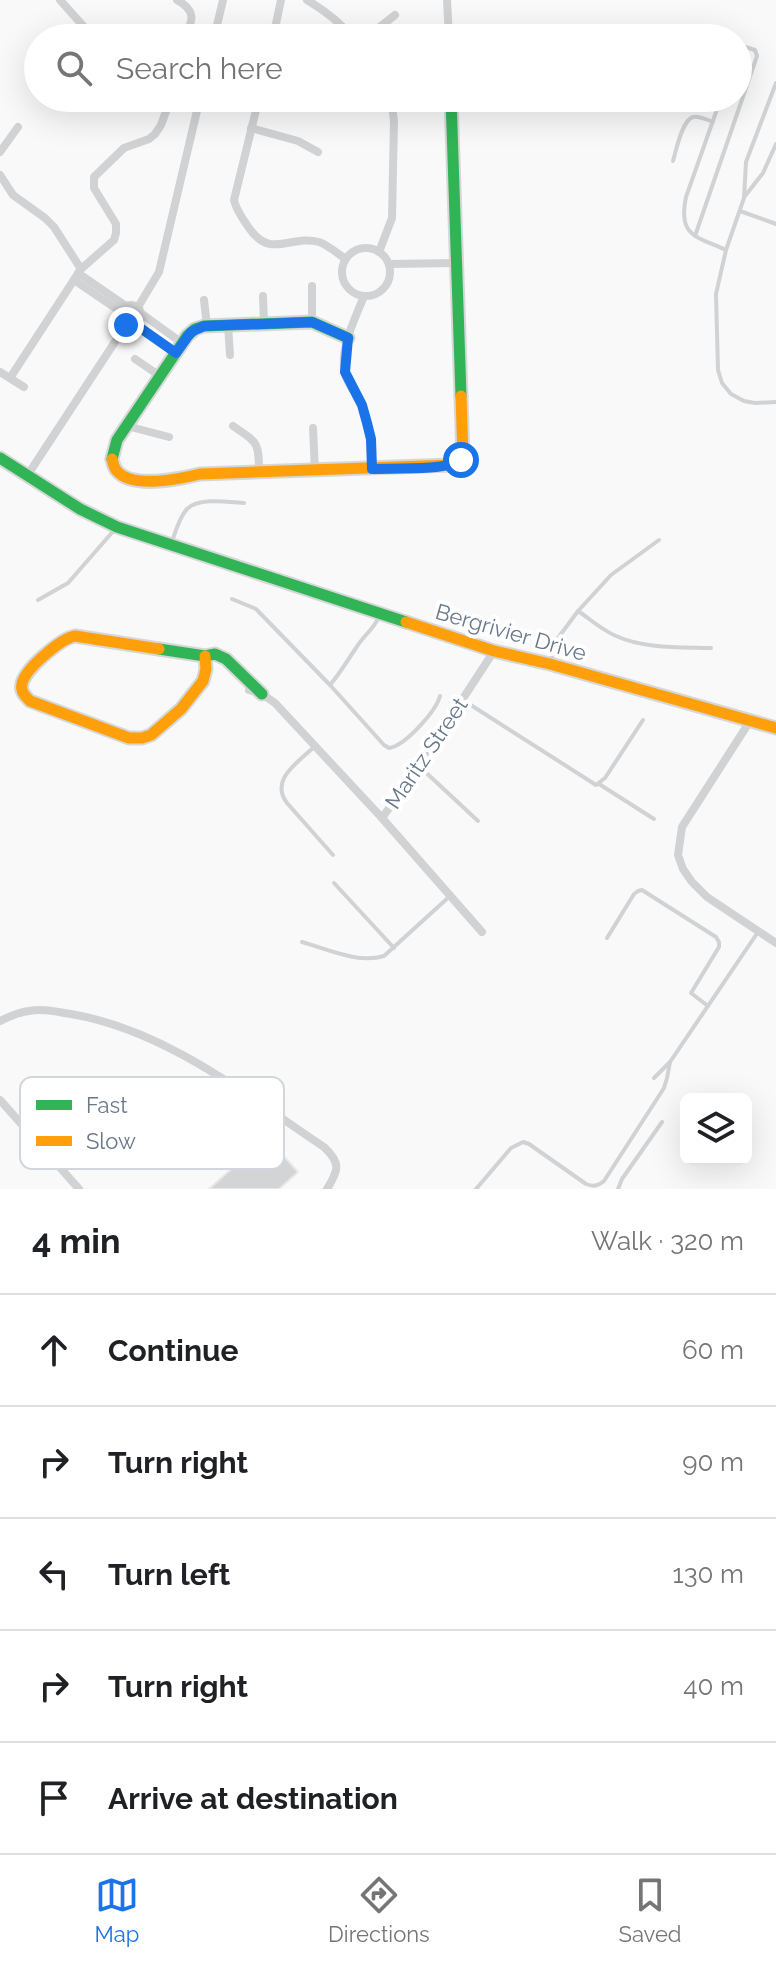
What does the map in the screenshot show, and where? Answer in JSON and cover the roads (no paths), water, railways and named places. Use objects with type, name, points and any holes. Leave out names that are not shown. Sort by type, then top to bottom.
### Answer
[{"type":"street","points":[[60,0],[81,24]]},
{"type":"street","points":[[177,0],[186,5],[192,19],[191,24]]},
{"type":"street","points":[[217,24],[223,0]]},
{"type":"street","points":[[276,24],[281,0]]},
{"type":"street","points":[[307,0],[339,24]]},
{"type":"street","points":[[447,0],[448,24]]},
{"type":"street","points":[[384,24],[395,15]]},
{"type":"street","points":[[10,378],[78,274],[108,247],[116,233],[116,224],[94,188],[94,177],[124,148],[155,134],[164,112]]},
{"type":"street","points":[[27,476],[131,325],[141,321],[140,310],[159,272],[197,112]]},
{"type":"street","points":[[255,112],[234,200],[247,226],[262,242],[318,242],[346,259]]},
{"type":"street","points":[[379,252],[392,218],[393,112]]},
{"type":"street","points":[[348,338],[312,322],[195,329],[117,440],[112,462],[119,474],[148,481],[177,480],[200,474],[458,463],[463,457],[451,112]]},
{"type":"street","points":[[0,152],[18,127]]},
{"type":"street","points":[[251,128],[298,141],[318,152]]},
{"type":"street","points":[[0,175],[13,195],[54,227],[78,274],[123,309]]},
{"type":"street","points":[[364,248],[379,252],[389,264],[389,280],[385,287],[372,296],[357,294],[345,284],[342,276],[346,259],[356,250],[364,248]]},
{"type":"street","points":[[389,264],[456,263]]},
{"type":"street","points":[[312,286],[312,322]]},
{"type":"street","points":[[263,296],[264,324]]},
{"type":"street","points":[[364,296],[348,338],[345,372],[362,405],[371,439],[372,469]]},
{"type":"street","points":[[204,300],[207,326]]},
{"type":"street","points":[[123,309],[133,305],[179,348]]},
{"type":"street","points":[[123,309],[121,319],[179,348]]},
{"type":"street","points":[[228,325],[230,355]]},
{"type":"street","points":[[135,359],[160,376]]},
{"type":"street","points":[[0,372],[24,387]]},
{"type":"street","points":[[127,426],[169,437]]},
{"type":"street","points":[[233,426],[257,445],[259,473]]},
{"type":"street","points":[[313,428],[315,471]]},
{"type":"street","name":"Bergrivier Drive","points":[[0,458],[80,509],[117,527],[494,651],[776,728]]},
{"type":"street","points":[[205,656],[206,673],[192,698],[155,732],[138,739],[30,701],[21,686],[22,681],[57,643],[69,636],[205,656],[215,654],[226,659],[262,694]]},
{"type":"street","name":"Maritz Street","points":[[249,690],[275,703],[382,818],[494,651]]},
{"type":"street","points":[[750,721],[682,827],[678,855],[683,869],[707,897],[776,943]]},
{"type":"street","points":[[382,818],[482,932]]},
{"type":"street","points":[[0,1021],[31,1010],[84,1016],[154,1039],[218,1077]]},
{"type":"street","points":[[0,1100],[20,1123]]},
{"type":"street","points":[[284,1121],[324,1147],[336,1161],[338,1169],[327,1189]]},
{"type":"street","points":[[61,1169],[79,1189]]},
{"type":"lane","points":[[752,49],[757,56],[752,71]]},
{"type":"lane","points":[[744,198],[746,162],[776,83]]},
{"type":"lane","points":[[716,112],[683,212],[684,224],[695,236],[726,250]]},
{"type":"lane","points":[[695,236],[738,112]]},
{"type":"lane","points":[[673,161],[681,133],[689,120],[696,117],[713,122]]},
{"type":"lane","points":[[776,144],[763,173],[744,198],[726,250],[716,294],[718,370],[722,383],[731,394],[744,401],[776,402]]},
{"type":"lane","points":[[739,211],[776,224]]},
{"type":"lane","points":[[171,545],[185,510],[191,506],[203,502],[244,503]]},
{"type":"lane","points":[[38,600],[68,583],[117,527]]},
{"type":"lane","points":[[550,664],[558,638],[578,611],[611,575],[659,540]]},
{"type":"lane","points":[[232,599],[256,609],[389,748],[399,746],[404,741],[433,710],[440,696]]},
{"type":"lane","points":[[578,611],[615,636],[664,647],[711,648]]},
{"type":"lane","points":[[330,685],[380,615]]},
{"type":"lane","points":[[463,700],[592,784],[599,784],[654,819]]},
{"type":"lane","points":[[599,784],[643,720]]},
{"type":"lane","points":[[315,746],[283,778],[281,795],[333,855]]},
{"type":"lane","points":[[419,766],[478,821]]},
{"type":"lane","points":[[334,883],[394,948]]},
{"type":"lane","points":[[607,938],[634,894],[642,890],[716,937],[719,947],[691,993],[708,1006]]},
{"type":"lane","points":[[302,942],[362,959],[384,956],[450,896]]},
{"type":"lane","points":[[654,1078],[670,1062],[758,932]]},
{"type":"lane","points":[[476,1189],[511,1148],[523,1142],[586,1184],[598,1185],[604,1181],[664,1088],[670,1062]]},
{"type":"lane","points":[[618,1189],[662,1122]]}]
